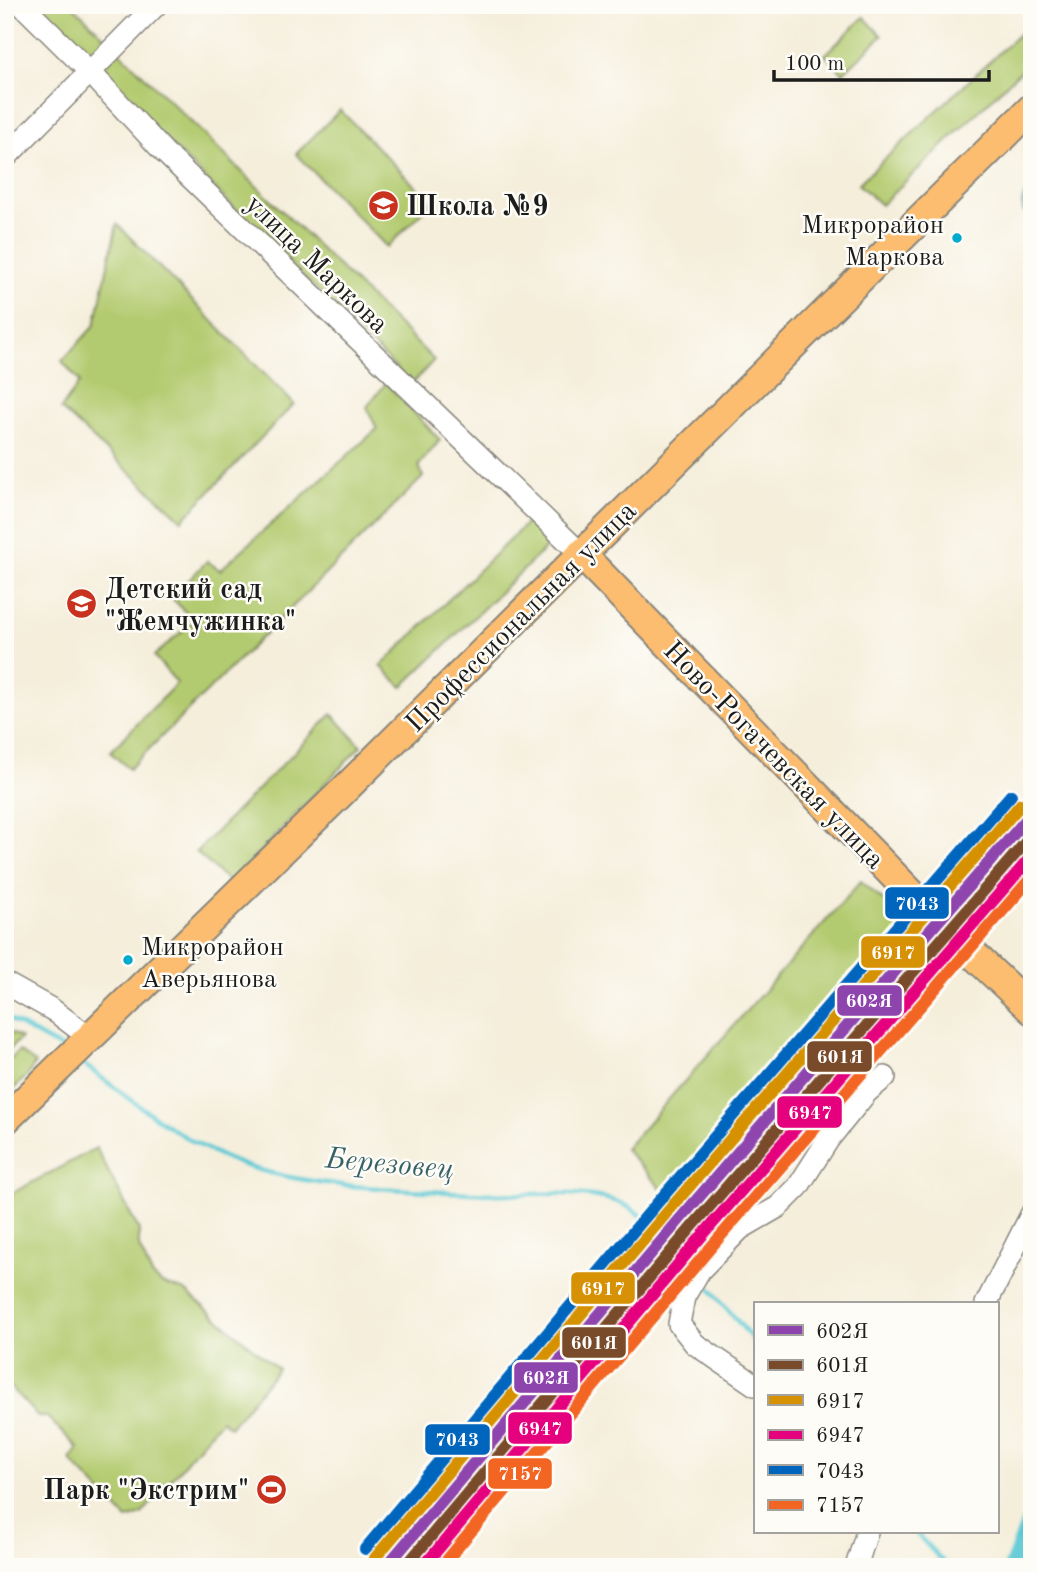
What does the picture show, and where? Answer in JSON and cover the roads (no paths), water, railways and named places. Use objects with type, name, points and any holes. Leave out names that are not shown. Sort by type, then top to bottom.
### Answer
[{"type":"main road","name":"Профессиональная улица","points":[[5,1119],[1032,108]]},
{"type":"main road","name":"Ново-Рогачевская улица","points":[[581,554],[939,922],[1032,1010]]},
{"type":"street","name":"улица Маркова","points":[[22,5],[90,72],[163,151],[581,554]]},
{"type":"street","points":[[5,158],[156,5]]},
{"type":"street","points":[[5,983],[53,1010],[78,1050]]},
{"type":"street","points":[[754,1384],[695,1344],[679,1324],[679,1310],[697,1274],[740,1229],[778,1208],[798,1188],[828,1140],[867,1092],[885,1077]]},
{"type":"street","points":[[987,1302],[1032,1213]]},
{"type":"street","points":[[856,1567],[866,1534]]},
{"type":"water","points":[[1032,192],[1032,216],[1023,211],[1022,202],[1024,196]]},
{"type":"waterway","name":"Березовец","points":[[5,1017],[63,1049]]},
{"type":"waterway","name":"Березовец","points":[[78,1060],[143,1109],[189,1139],[237,1163],[289,1177],[377,1188],[601,1197],[638,1213],[694,1270]]},
{"type":"waterway","name":"Березовец","points":[[702,1279],[754,1341]]},
{"type":"waterway","points":[[1017,1567],[1032,1528]]},
{"type":"waterway","name":"Березовец","points":[[917,1534],[948,1567]]},
{"type":"place","name":"Школа №9","points":[[383,205]]},
{"type":"place","name":"Микрорайон Маркова","points":[[957,238]]},
{"type":"place","name":"Детский сад \"Жемчужинка\"","points":[[82,604]]},
{"type":"place","name":"Микрорайон Аверьянова","points":[[128,960]]},
{"type":"place","name":"Парк \"Экстрим\"","points":[[272,1489]]}]
